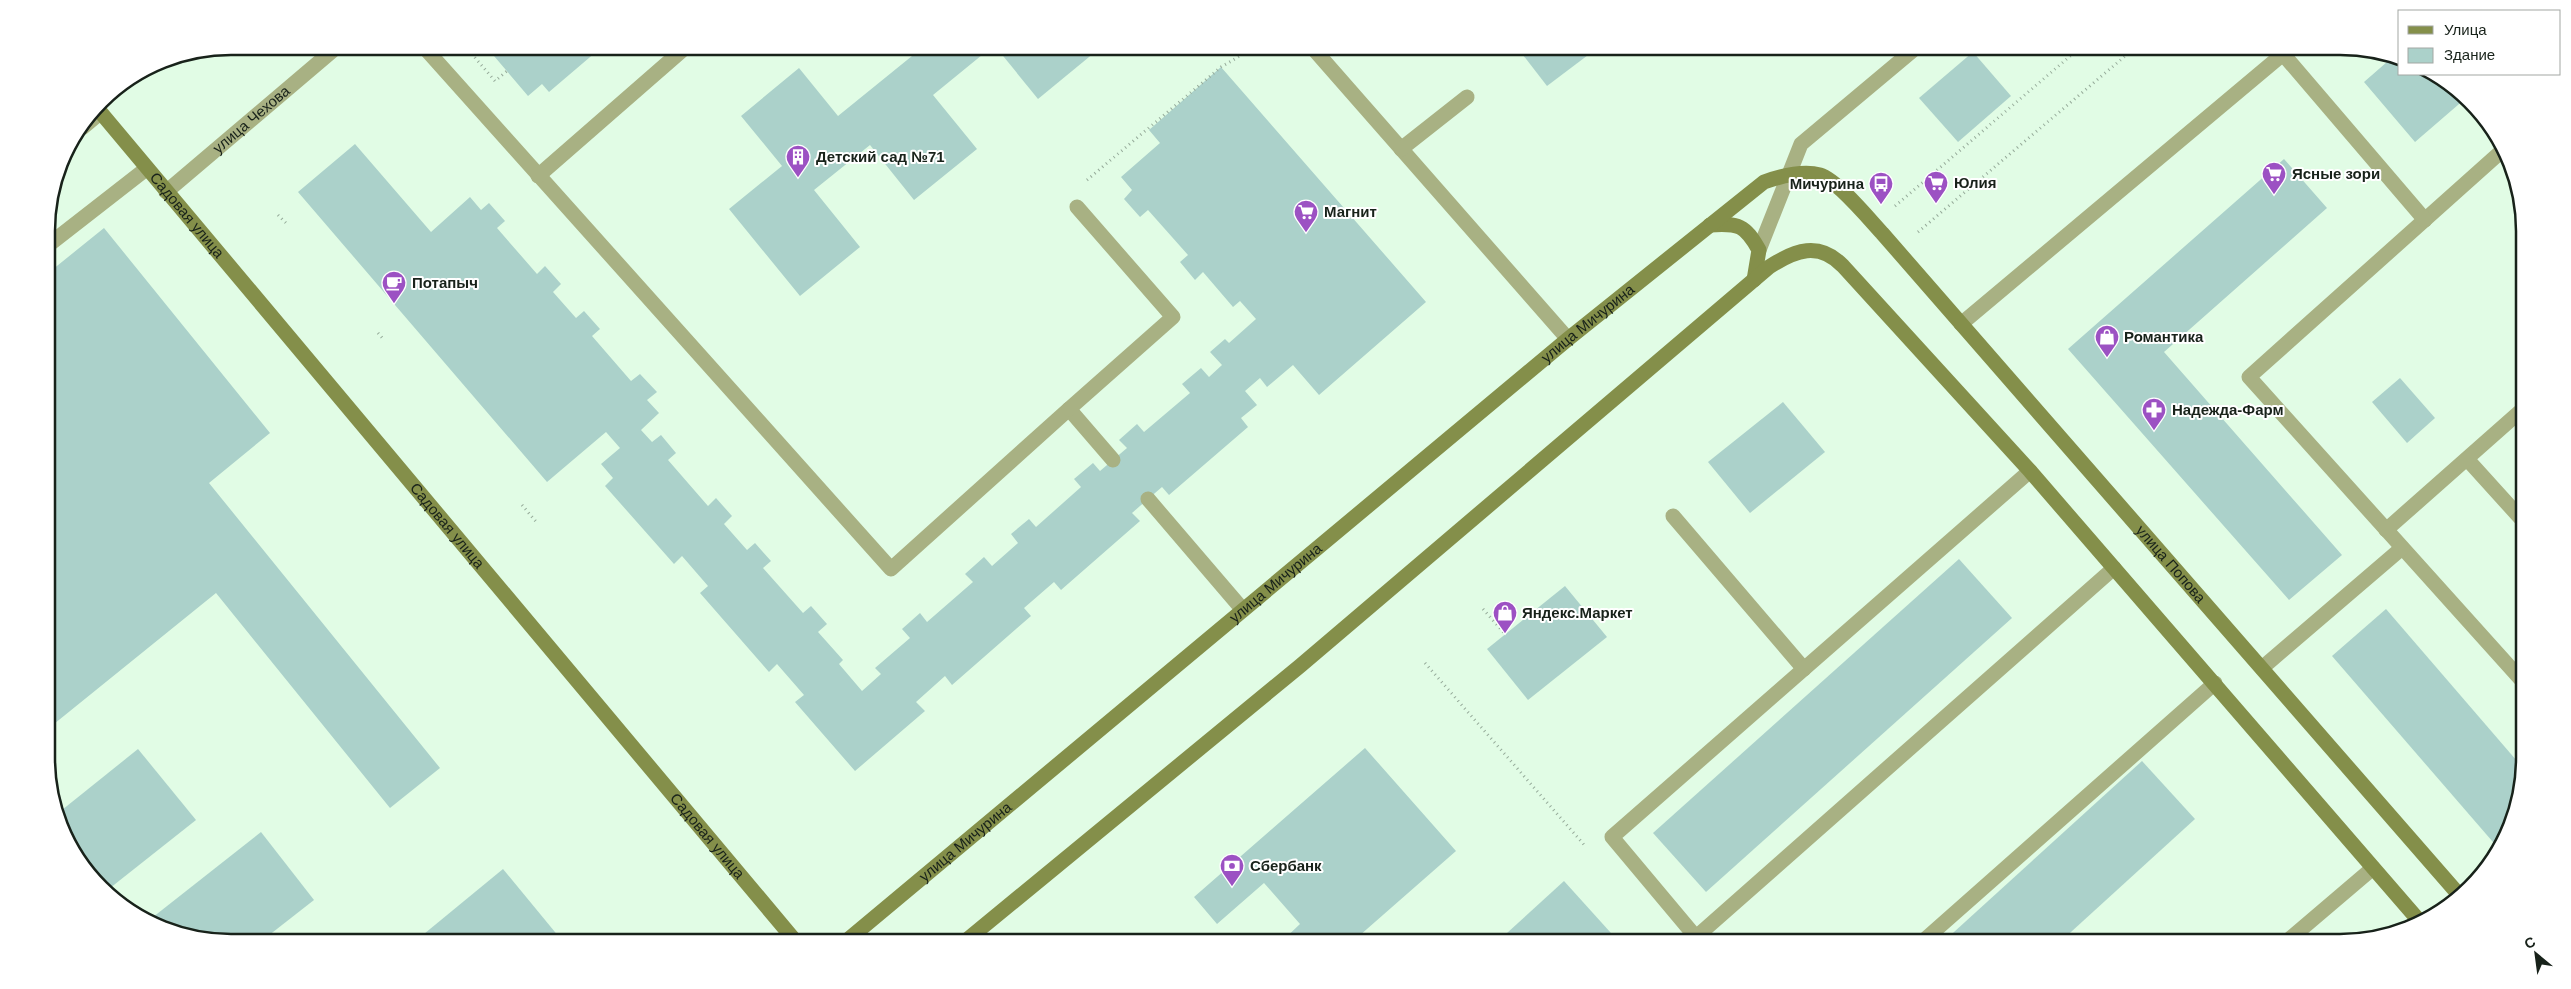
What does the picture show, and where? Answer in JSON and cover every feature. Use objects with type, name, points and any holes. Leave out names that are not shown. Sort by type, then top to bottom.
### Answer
[{"type":"main road","name":"Садовая улица","points":[[101,113],[788,934]]},
{"type":"main road","name":"улица Мичурина","points":[[855,934],[1568,339],[1764,182],[1789,174],[1821,175],[1843,191],[1882,233]]},
{"type":"main road","points":[[1710,225],[1730,224],[1749,232],[1759,250],[1754,280]]},
{"type":"main road","name":"улица Попова","points":[[1882,233],[2455,891]]},
{"type":"main road","points":[[975,934],[1300,666],[1754,280],[1787,255],[1803,251],[1818,251],[1833,255],[2030,471],[2416,917]]},
{"type":"street","name":"улица Чехова","points":[[166,192],[327,55]]},
{"type":"street","points":[[432,55],[891,569],[1173,317],[1077,208]]},
{"type":"street","points":[[538,176],[677,55]]},
{"type":"street","points":[[1319,55],[1568,339]]},
{"type":"street","points":[[1759,250],[1801,144],[1907,55]]},
{"type":"street","points":[[1962,324],[2282,55]]},
{"type":"street","points":[[2284,55],[2425,220]]},
{"type":"street","points":[[1401,149],[1467,97]]},
{"type":"street","points":[[2498,154],[2248,377],[2516,675]]},
{"type":"street","points":[[55,240],[146,169]]},
{"type":"street","points":[[1069,409],[1113,460]]},
{"type":"street","points":[[2386,530],[2516,415]]},
{"type":"street","points":[[2467,458],[2516,513]]},
{"type":"street","points":[[1692,934],[1612,837],[2030,471]]},
{"type":"street","points":[[1148,499],[1243,610]]},
{"type":"street","points":[[1673,516],[1804,669]]},
{"type":"street","points":[[2262,668],[2402,548]]},
{"type":"street","points":[[1704,934],[2114,568]]},
{"type":"street","points":[[1931,934],[2215,683]]},
{"type":"street","points":[[2295,934],[2373,868]]},
{"type":"path","points":[[473,55],[496,81],[507,71]]},
{"type":"path","points":[[1087,180],[1221,67],[1242,55]]},
{"type":"path","points":[[1891,210],[2072,55]]},
{"type":"path","points":[[1913,236],[2126,55]]},
{"type":"path","points":[[278,215],[288,225]]},
{"type":"path","points":[[378,333],[384,340]]},
{"type":"path","points":[[522,505],[538,524]]},
{"type":"path","points":[[1484,609],[1505,634]]},
{"type":"path","points":[[1425,663],[1592,854]]},
{"type":"building","points":[[592,55],[549,92],[542,84],[528,96],[494,56]]},
{"type":"building","name":"Детский сад №71","points":[[982,55],[933,95],[977,149],[914,200],[870,145],[814,190],[860,247],[800,296],[729,209],[782,166],[741,116],[799,68],[838,116],[912,56]]},
{"type":"building","points":[[1002,55],[1091,55],[1038,99]]},
{"type":"building","points":[[1523,55],[1588,55],[1547,86]]},
{"type":"building","points":[[1969,55],[1976,55],[2011,96],[1958,142],[1919,98]]},
{"type":"building","points":[[2388,61],[2398,64],[2398,75],[2421,75],[2447,91],[2461,103],[2415,142],[2364,82]]},
{"type":"building","points":[[1221,67],[1426,302],[1319,395],[1293,365],[1267,387],[1260,378],[1245,391],[1257,405],[1241,418],[1248,427],[1169,495],[1162,487],[1148,499],[1132,513],[1140,521],[1061,590],[1054,582],[1024,608],[1031,616],[952,685],[945,676],[916,702],[925,711],[855,771],[795,702],[804,695],[777,664],[769,672],[700,593],[708,586],[682,556],[674,564],[605,486],[613,478],[601,464],[620,448],[606,432],[547,482],[298,192],[355,144],[431,232],[470,197],[481,210],[489,203],[505,221],[497,228],[537,274],[545,266],[561,284],[553,292],[576,318],[584,311],[600,329],[592,336],[631,381],[640,374],[657,392],[647,400],[659,413],[641,430],[652,442],[661,435],[676,453],[668,460],[708,506],[716,498],[732,516],[724,524],[747,550],[755,543],[771,561],[763,568],[803,613],[811,606],[827,624],[818,632],[843,660],[839,664],[862,691],[881,674],[875,668],[910,638],[902,629],[920,613],[927,622],[973,582],[965,574],[984,557],[992,566],[1018,543],[1011,534],[1029,519],[1036,527],[1081,487],[1074,479],[1093,463],[1100,471],[1127,448],[1119,440],[1137,424],[1144,432],[1190,393],[1182,384],[1201,368],[1209,377],[1222,365],[1210,352],[1225,339],[1229,343],[1256,319],[1240,301],[1233,307],[1203,272],[1195,280],[1180,262],[1188,255],[1148,210],[1140,217],[1124,199],[1132,190],[1121,177],[1160,143],[1149,130]]},
{"type":"building","points":[[2284,159],[2327,208],[2164,352],[2342,555],[2289,600],[2068,349]]},
{"type":"building","points":[[104,228],[270,433],[209,483],[440,768],[390,808],[216,593],[55,723],[55,268]]},
{"type":"building","points":[[2400,378],[2435,418],[2407,443],[2372,402]]},
{"type":"building","points":[[1783,402],[1825,452],[1750,513],[1708,462]]},
{"type":"building","points":[[1959,559],[2012,618],[1706,892],[1653,833]]},
{"type":"building","points":[[1565,586],[1607,637],[1528,700],[1487,649]]},
{"type":"building","points":[[2386,609],[2516,760],[2510,804],[2503,825],[2494,843],[2332,656]]},
{"type":"building","points":[[1365,748],[1456,851],[1361,934],[1289,934],[1300,924],[1264,883],[1217,924],[1194,897]]},
{"type":"building","points":[[138,749],[196,820],[111,887],[85,856],[73,836],[63,810]]},
{"type":"building","points":[[2142,761],[2195,819],[2069,934],[1952,934]]},
{"type":"building","points":[[261,832],[314,900],[271,934],[219,934],[197,931],[174,925],[154,916]]},
{"type":"building","points":[[503,869],[557,934],[424,934]]},
{"type":"building","points":[[1564,881],[1612,934],[1506,934]]},
{"type":"place","name":"Детский сад №71","points":[[798,178]]},
{"type":"place","name":"Ясные зори","points":[[2274,195]]},
{"type":"place","name":"Юлия","points":[[1936,204]]},
{"type":"place","name":"Мичурина","points":[[1881,205]]},
{"type":"place","name":"Магнит","points":[[1306,233]]},
{"type":"place","name":"Потапыч","points":[[394,304]]},
{"type":"place","name":"Романтика","points":[[2107,358]]},
{"type":"place","name":"Надежда-Фарм","points":[[2154,431]]},
{"type":"place","name":"Яндекс.Маркет","points":[[1505,634]]},
{"type":"place","name":"Сбербанк","points":[[1232,887]]}]
